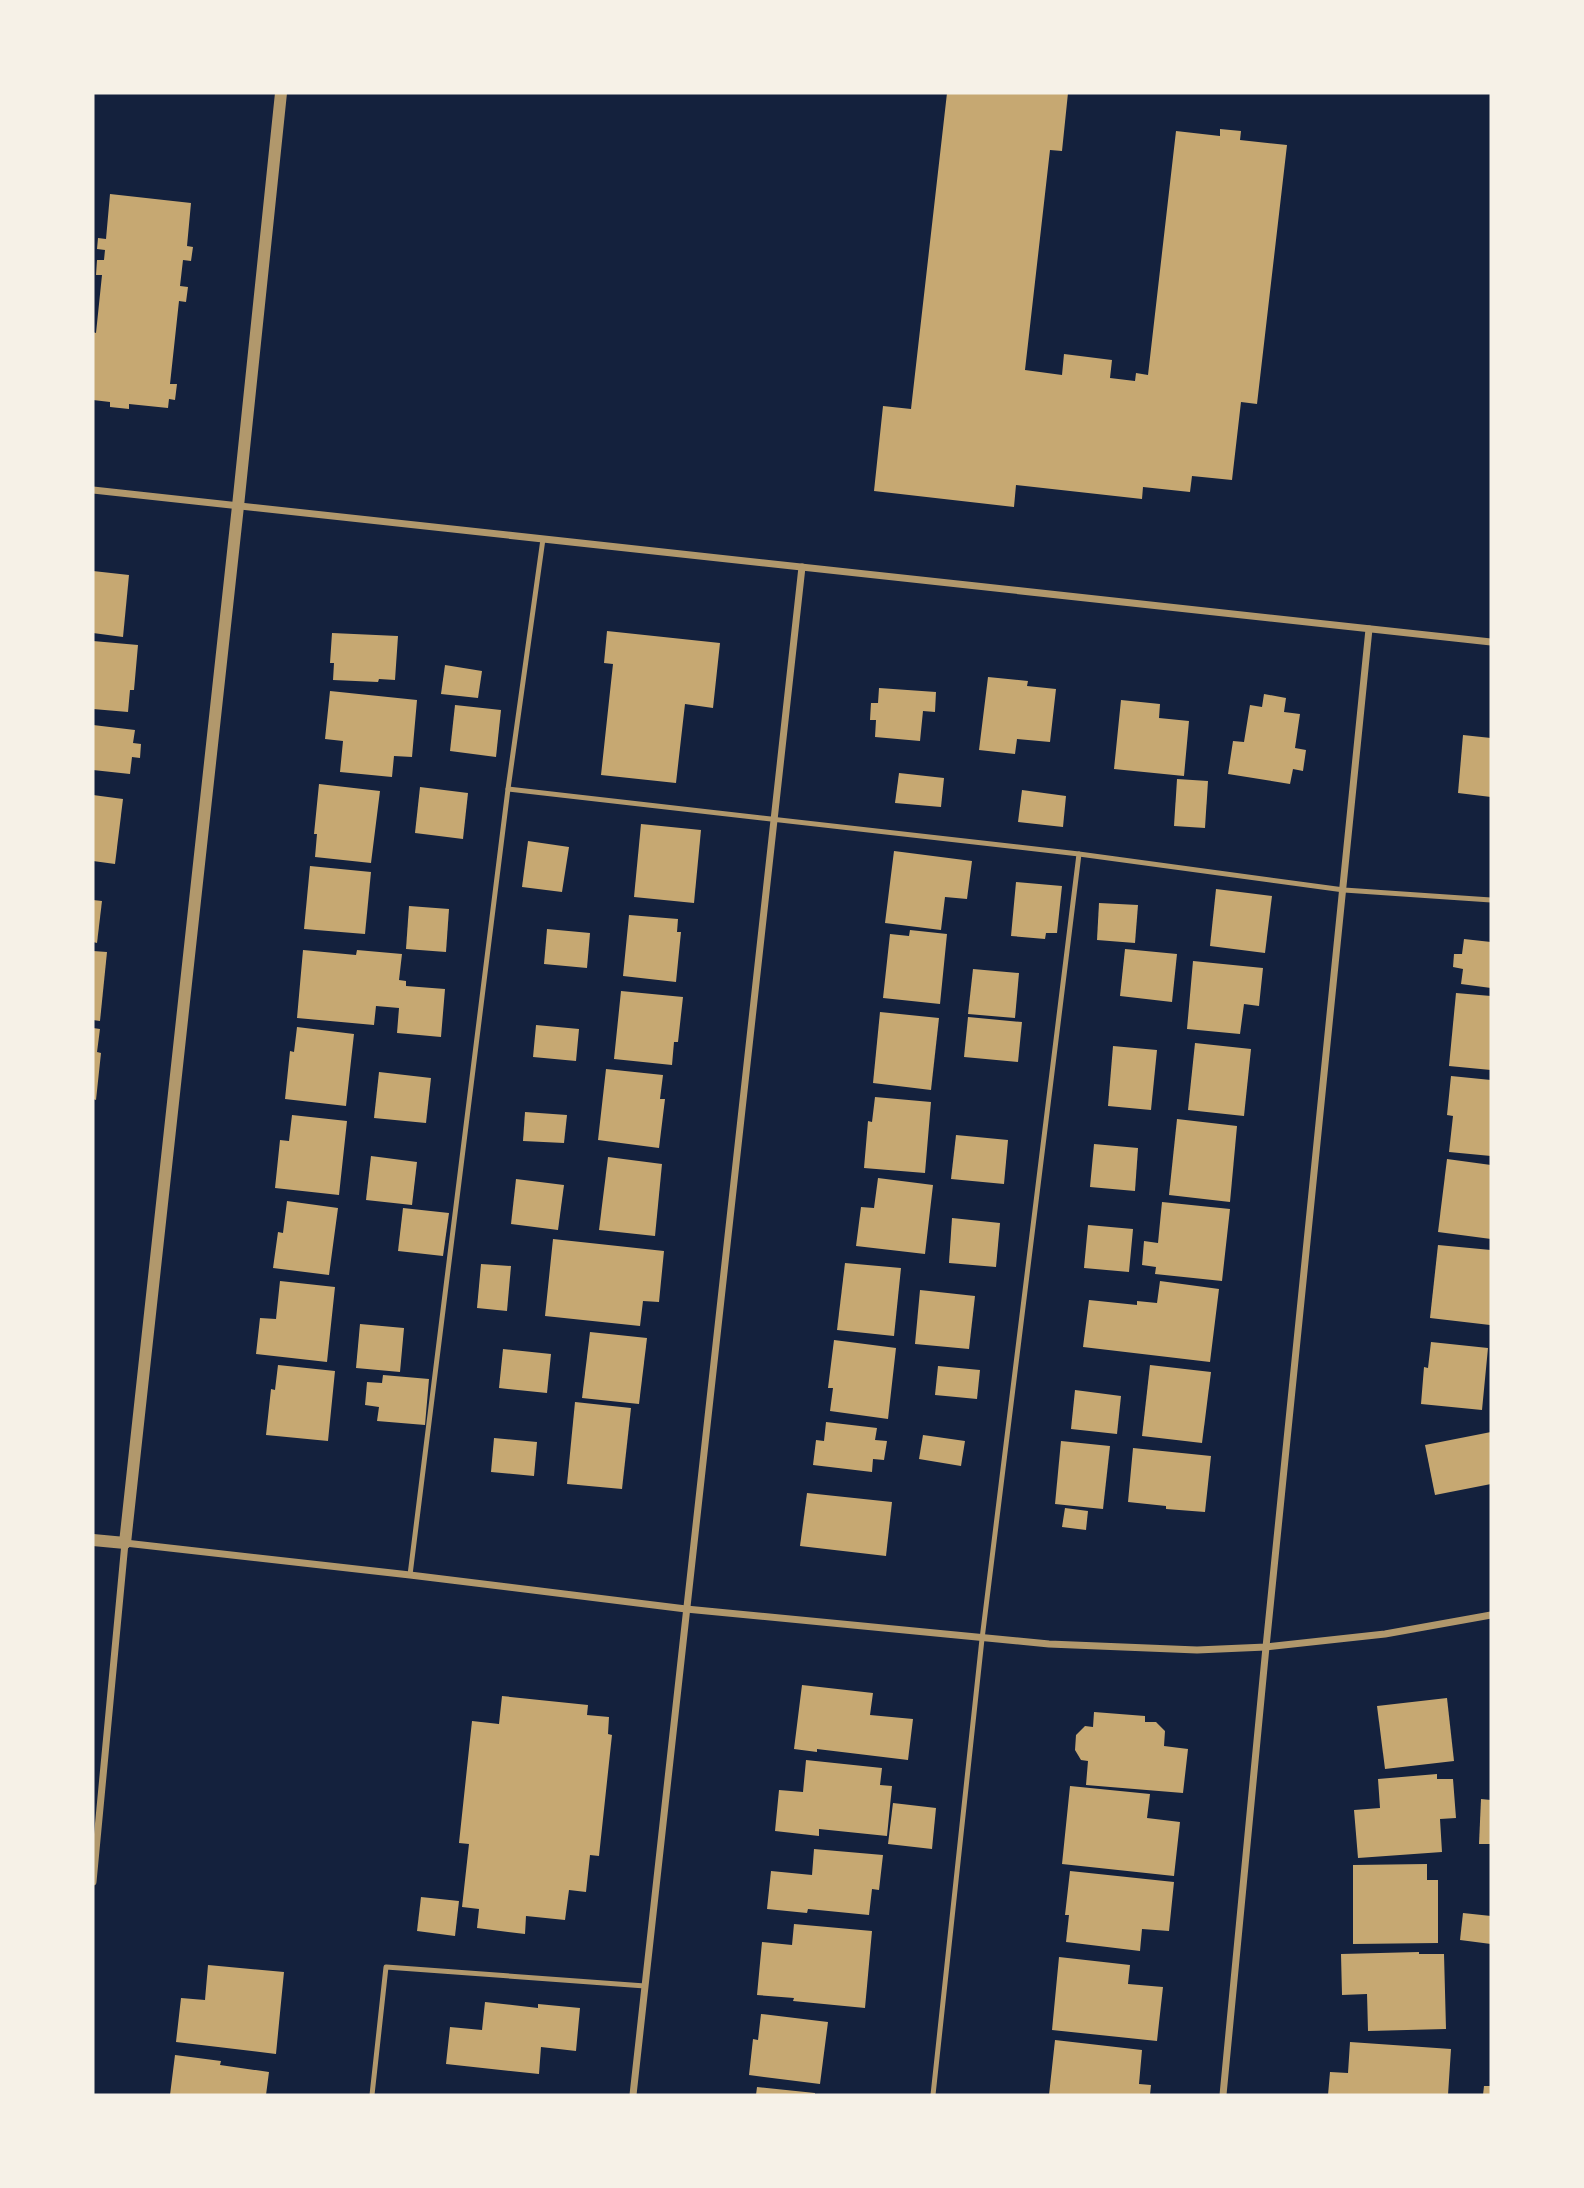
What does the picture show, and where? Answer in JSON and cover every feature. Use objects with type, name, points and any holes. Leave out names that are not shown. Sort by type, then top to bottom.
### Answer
[{"type":"street","points":[[93,1882],[125,1543],[239,506],[281,93]]},
{"type":"street","points":[[93,490],[1491,642]]},
{"type":"street","points":[[633,2095],[802,567]]},
{"type":"street","points":[[1223,2095],[1370,629]]},
{"type":"street","points":[[93,1539],[686,1609],[982,1639],[1116,1648],[1197,1650],[1266,1647],[1385,1634],[1491,1615]]},
{"type":"lane","points":[[410,1575],[508,789],[543,540]]},
{"type":"lane","points":[[508,789],[1079,854],[1344,890],[1491,900]]},
{"type":"lane","points":[[933,2095],[982,1639],[1079,854]]},
{"type":"lane","points":[[372,2095],[386,1967],[645,1986]]},
{"type":"building","points":[[947,93],[1068,93],[1062,151],[1050,150],[1025,370],[1062,375],[1064,354],[1112,360],[1110,378],[1135,381],[1136,373],[1148,375],[1176,131],[1220,136],[1220,129],[1241,131],[1240,140],[1287,145],[1257,404],[1241,402],[1232,480],[1192,476],[1190,492],[1143,487],[1142,499],[1016,485],[1014,507],[874,491],[883,406],[911,409]]},
{"type":"building","points":[[110,194],[191,203],[187,246],[193,247],[191,261],[183,260],[180,286],[188,287],[186,302],[179,301],[170,384],[177,384],[175,400],[169,399],[168,408],[129,404],[129,409],[110,407],[110,402],[93,400],[93,332],[96,333],[102,275],[96,275],[97,260],[104,260],[105,250],[97,249],[98,238],[106,239]]},
{"type":"building","points":[[93,571],[129,575],[123,637],[93,633]]},
{"type":"building","points":[[607,631],[720,643],[713,708],[685,704],[676,783],[601,775],[613,664],[604,663]]},
{"type":"building","points":[[332,633],[398,636],[395,680],[333,680],[334,663],[330,663]]},
{"type":"building","points":[[93,641],[138,645],[134,690],[130,690],[128,712],[93,709]]},
{"type":"building","points":[[445,665],[482,671],[478,698],[441,694]]},
{"type":"building","points":[[988,677],[1028,681],[1027,686],[1056,689],[1050,742],[1017,739],[1015,754],[979,750]]},
{"type":"building","points":[[879,688],[936,692],[935,712],[923,711],[920,741],[875,737],[876,720],[870,720],[871,703],[878,703]]},
{"type":"building","points":[[330,691],[417,700],[412,757],[394,756],[392,777],[340,772],[343,741],[325,739]]},
{"type":"building","points":[[1264,694],[1286,698],[1284,712],[1300,714],[1295,748],[1306,750],[1303,771],[1293,769],[1290,784],[1228,774],[1233,741],[1244,742],[1250,705],[1262,707]]},
{"type":"building","points":[[1121,700],[1160,704],[1159,718],[1189,721],[1184,776],[1114,769]]},
{"type":"building","points":[[455,705],[501,710],[496,757],[450,751]]},
{"type":"building","points":[[93,725],[135,730],[133,743],[141,744],[140,758],[132,757],[130,774],[93,770]]},
{"type":"building","points":[[1463,735],[1491,738],[1491,797],[1458,793]]},
{"type":"building","points":[[899,773],[944,778],[941,807],[895,803]]},
{"type":"building","points":[[1177,779],[1208,781],[1205,828],[1174,826]]},
{"type":"building","points":[[319,784],[380,791],[371,863],[315,857],[317,834],[314,834]]},
{"type":"building","points":[[420,787],[468,793],[463,839],[415,833]]},
{"type":"building","points":[[1022,790],[1066,796],[1063,827],[1018,822]]},
{"type":"building","points":[[93,795],[123,799],[115,864],[93,861]]},
{"type":"building","points":[[641,824],[701,830],[694,903],[634,897]]},
{"type":"building","points":[[528,841],[569,847],[562,892],[522,887]]},
{"type":"building","points":[[894,851],[972,861],[967,899],[945,897],[941,930],[885,923]]},
{"type":"building","points":[[310,866],[371,872],[365,934],[304,929]]},
{"type":"building","points":[[1016,882],[1062,886],[1057,933],[1046,933],[1045,939],[1011,936]]},
{"type":"building","points":[[1216,889],[1272,896],[1265,953],[1210,946]]},
{"type":"building","points":[[93,900],[102,901],[97,943],[93,942]]},
{"type":"building","points":[[1099,903],[1138,905],[1135,943],[1097,940]]},
{"type":"building","points":[[409,906],[449,909],[446,952],[406,949]]},
{"type":"building","points":[[629,915],[678,919],[677,932],[681,932],[676,982],[623,976]]},
{"type":"building","points":[[547,929],[590,933],[587,968],[544,964]]},
{"type":"building","points":[[910,930],[947,934],[940,1004],[883,998],[890,934],[909,936]]},
{"type":"building","points":[[1464,939],[1491,942],[1491,988],[1461,984],[1463,969],[1453,967],[1454,954],[1462,954]]},
{"type":"building","points":[[1125,949],[1177,954],[1172,1002],[1120,996]]},
{"type":"building","points":[[303,950],[356,955],[357,950],[402,954],[399,980],[406,981],[406,986],[445,989],[441,1037],[397,1033],[399,1008],[376,1006],[374,1025],[297,1018]]},
{"type":"building","points":[[93,951],[107,952],[100,1021],[93,1020]]},
{"type":"building","points":[[1193,961],[1263,968],[1259,1006],[1244,1004],[1240,1034],[1187,1029]]},
{"type":"building","points":[[973,969],[1019,973],[1015,1018],[968,1014]]},
{"type":"building","points":[[621,991],[683,997],[678,1042],[674,1042],[672,1065],[614,1059]]},
{"type":"building","points":[[1456,993],[1491,996],[1491,1070],[1449,1066]]},
{"type":"building","points":[[880,1012],[939,1018],[931,1090],[873,1083]]},
{"type":"building","points":[[968,1017],[1022,1022],[1018,1062],[964,1057]]},
{"type":"building","points":[[536,1025],[579,1029],[576,1061],[533,1057]]},
{"type":"building","points":[[297,1027],[354,1034],[346,1106],[285,1099],[290,1051],[294,1052]]},
{"type":"building","points":[[93,1028],[100,1029],[97,1052],[101,1053],[96,1100],[93,1099]]},
{"type":"building","points":[[1195,1043],[1251,1049],[1244,1116],[1188,1110]]},
{"type":"building","points":[[1113,1046],[1157,1050],[1151,1110],[1108,1106]]},
{"type":"building","points":[[606,1069],[663,1075],[660,1099],[665,1099],[659,1148],[598,1140]]},
{"type":"building","points":[[379,1072],[431,1078],[426,1123],[374,1118]]},
{"type":"building","points":[[1451,1076],[1491,1080],[1491,1156],[1449,1152],[1453,1116],[1447,1115]]},
{"type":"building","points":[[875,1097],[931,1102],[925,1173],[864,1168],[868,1121],[872,1122]]},
{"type":"building","points":[[525,1112],[567,1115],[564,1143],[523,1141]]},
{"type":"building","points":[[292,1115],[347,1121],[339,1195],[275,1188],[280,1140],[289,1141]]},
{"type":"building","points":[[1177,1119],[1237,1126],[1230,1202],[1169,1195]]},
{"type":"building","points":[[956,1135],[1008,1140],[1004,1184],[951,1179]]},
{"type":"building","points":[[1094,1144],[1138,1148],[1135,1191],[1090,1187]]},
{"type":"building","points":[[371,1156],[417,1162],[412,1205],[366,1200]]},
{"type":"building","points":[[608,1157],[662,1164],[655,1236],[599,1230]]},
{"type":"building","points":[[1447,1159],[1491,1165],[1491,1239],[1438,1232]]},
{"type":"building","points":[[878,1178],[933,1185],[925,1254],[856,1246],[861,1207],[874,1208]]},
{"type":"building","points":[[516,1179],[564,1185],[558,1230],[511,1224]]},
{"type":"building","points":[[287,1201],[338,1208],[329,1275],[273,1268],[278,1232],[283,1233]]},
{"type":"building","points":[[1162,1202],[1230,1209],[1222,1281],[1155,1274],[1156,1267],[1142,1265],[1144,1241],[1158,1243]]},
{"type":"building","points":[[403,1208],[449,1213],[443,1256],[398,1251]]},
{"type":"building","points":[[952,1218],[1000,1223],[996,1267],[949,1263]]},
{"type":"building","points":[[1088,1225],[1133,1229],[1129,1272],[1084,1268]]},
{"type":"building","points":[[553,1239],[664,1251],[659,1302],[643,1301],[640,1326],[545,1316]]},
{"type":"building","points":[[1438,1245],[1491,1250],[1490,1325],[1430,1318]]},
{"type":"building","points":[[845,1263],[901,1268],[894,1336],[837,1330]]},
{"type":"building","points":[[481,1264],[511,1266],[507,1311],[477,1308]]},
{"type":"building","points":[[280,1281],[335,1287],[327,1362],[256,1354],[260,1318],[276,1319]]},
{"type":"building","points":[[1160,1281],[1219,1289],[1210,1362],[1083,1347],[1089,1300],[1137,1305],[1137,1301],[1157,1303]]},
{"type":"building","points":[[920,1290],[975,1296],[969,1349],[915,1344]]},
{"type":"building","points":[[360,1324],[404,1328],[400,1372],[356,1368]]},
{"type":"building","points":[[590,1332],[647,1338],[639,1404],[582,1398]]},
{"type":"building","points":[[834,1340],[896,1348],[888,1419],[830,1411],[833,1388],[828,1388]]},
{"type":"building","points":[[1431,1342],[1488,1348],[1482,1410],[1421,1404],[1424,1367],[1428,1368]]},
{"type":"building","points":[[503,1349],[551,1354],[547,1393],[499,1388]]},
{"type":"building","points":[[278,1365],[335,1371],[328,1441],[266,1435],[271,1389],[275,1390]]},
{"type":"building","points":[[1150,1365],[1211,1372],[1202,1443],[1142,1436]]},
{"type":"building","points":[[938,1366],[980,1370],[977,1399],[935,1395]]},
{"type":"building","points":[[383,1375],[429,1379],[425,1425],[377,1421],[379,1407],[365,1405],[367,1382],[382,1383]]},
{"type":"building","points":[[1075,1390],[1121,1396],[1117,1434],[1071,1429]]},
{"type":"building","points":[[575,1402],[631,1408],[622,1489],[567,1484]]},
{"type":"building","points":[[826,1422],[877,1428],[875,1440],[887,1441],[884,1460],[873,1459],[872,1472],[813,1465],[816,1440],[824,1441]]},
{"type":"building","points":[[1491,1432],[1491,1484],[1435,1495],[1425,1445]]},
{"type":"building","points":[[923,1435],[965,1441],[961,1466],[919,1459]]},
{"type":"building","points":[[494,1438],[537,1442],[534,1476],[491,1472]]},
{"type":"building","points":[[1061,1441],[1110,1446],[1103,1509],[1055,1504]]},
{"type":"building","points":[[1133,1448],[1211,1456],[1205,1512],[1128,1502]]},
{"type":"building","points":[[807,1493],[892,1502],[886,1556],[800,1546]]},
{"type":"building","points":[[1065,1508],[1088,1511],[1086,1530],[1062,1527]]},
{"type":"building","points":[[802,1685],[873,1693],[870,1715],[913,1719],[908,1760],[817,1749],[817,1752],[794,1749]]},
{"type":"building","points":[[502,1696],[588,1705],[587,1715],[609,1717],[608,1734],[612,1735],[599,1856],[590,1855],[586,1892],[569,1890],[565,1920],[526,1916],[525,1934],[477,1928],[479,1909],[462,1907],[469,1844],[459,1843],[472,1721],[499,1724]]},
{"type":"building","points":[[1447,1698],[1454,1761],[1385,1769],[1377,1706]]},
{"type":"building","points":[[1094,1712],[1145,1716],[1145,1722],[1156,1722],[1165,1731],[1164,1746],[1188,1749],[1183,1793],[1086,1785],[1088,1761],[1081,1760],[1075,1750],[1076,1735],[1085,1726],[1093,1727]]},
{"type":"building","points":[[806,1760],[882,1768],[880,1785],[892,1786],[887,1836],[819,1829],[819,1836],[775,1831],[779,1790],[803,1792]]},
{"type":"building","points":[[1437,1774],[1437,1779],[1453,1779],[1456,1818],[1440,1819],[1442,1852],[1358,1858],[1354,1810],[1380,1808],[1378,1779]]},
{"type":"building","points":[[1070,1786],[1150,1794],[1147,1818],[1180,1822],[1174,1876],[1062,1864]]},
{"type":"building","points":[[1481,1799],[1491,1800],[1491,1844],[1479,1844]]},
{"type":"building","points":[[893,1803],[936,1808],[932,1849],[888,1844]]},
{"type":"building","points":[[814,1849],[883,1855],[879,1890],[872,1889],[869,1915],[808,1909],[807,1913],[767,1909],[771,1871],[812,1875]]},
{"type":"building","points":[[1427,1864],[1427,1880],[1438,1880],[1438,1943],[1353,1944],[1353,1865]]},
{"type":"building","points":[[1070,1871],[1174,1882],[1169,1931],[1142,1929],[1140,1951],[1066,1942],[1069,1915],[1065,1915]]},
{"type":"building","points":[[421,1897],[459,1901],[455,1936],[417,1931]]},
{"type":"building","points":[[1463,1913],[1491,1916],[1491,1944],[1460,1940]]},
{"type":"building","points":[[794,1924],[872,1931],[865,2008],[757,1995],[762,1942],[792,1945]]},
{"type":"building","points":[[1341,1954],[1444,1954],[1446,2029],[1368,2031],[1367,1994],[1342,1995]]},
{"type":"building","points":[[1059,1957],[1130,1965],[1128,1984],[1163,1987],[1157,2041],[1052,2030]]},
{"type":"building","points":[[208,1965],[284,1972],[276,2054],[176,2042],[181,1998],[205,2000]]},
{"type":"building","points":[[485,2002],[538,2008],[538,2004],[580,2008],[576,2051],[541,2047],[539,2074],[446,2064],[450,2027],[482,2030]]},
{"type":"building","points":[[761,2014],[828,2022],[820,2084],[749,2075],[753,2039],[758,2040]]},
{"type":"building","points":[[1055,2040],[1142,2050],[1139,2084],[1151,2085],[1150,2095],[1049,2095]]},
{"type":"building","points":[[1350,2042],[1451,2049],[1448,2095],[1328,2095],[1330,2072],[1348,2073]]},
{"type":"building","points":[[175,2055],[221,2061],[220,2065],[269,2072],[266,2095],[170,2095]]},
{"type":"building","points":[[1484,2086],[1491,2086],[1491,2095],[1483,2095]]},
{"type":"building","points":[[757,2087],[815,2093],[815,2095],[756,2095]]}]
